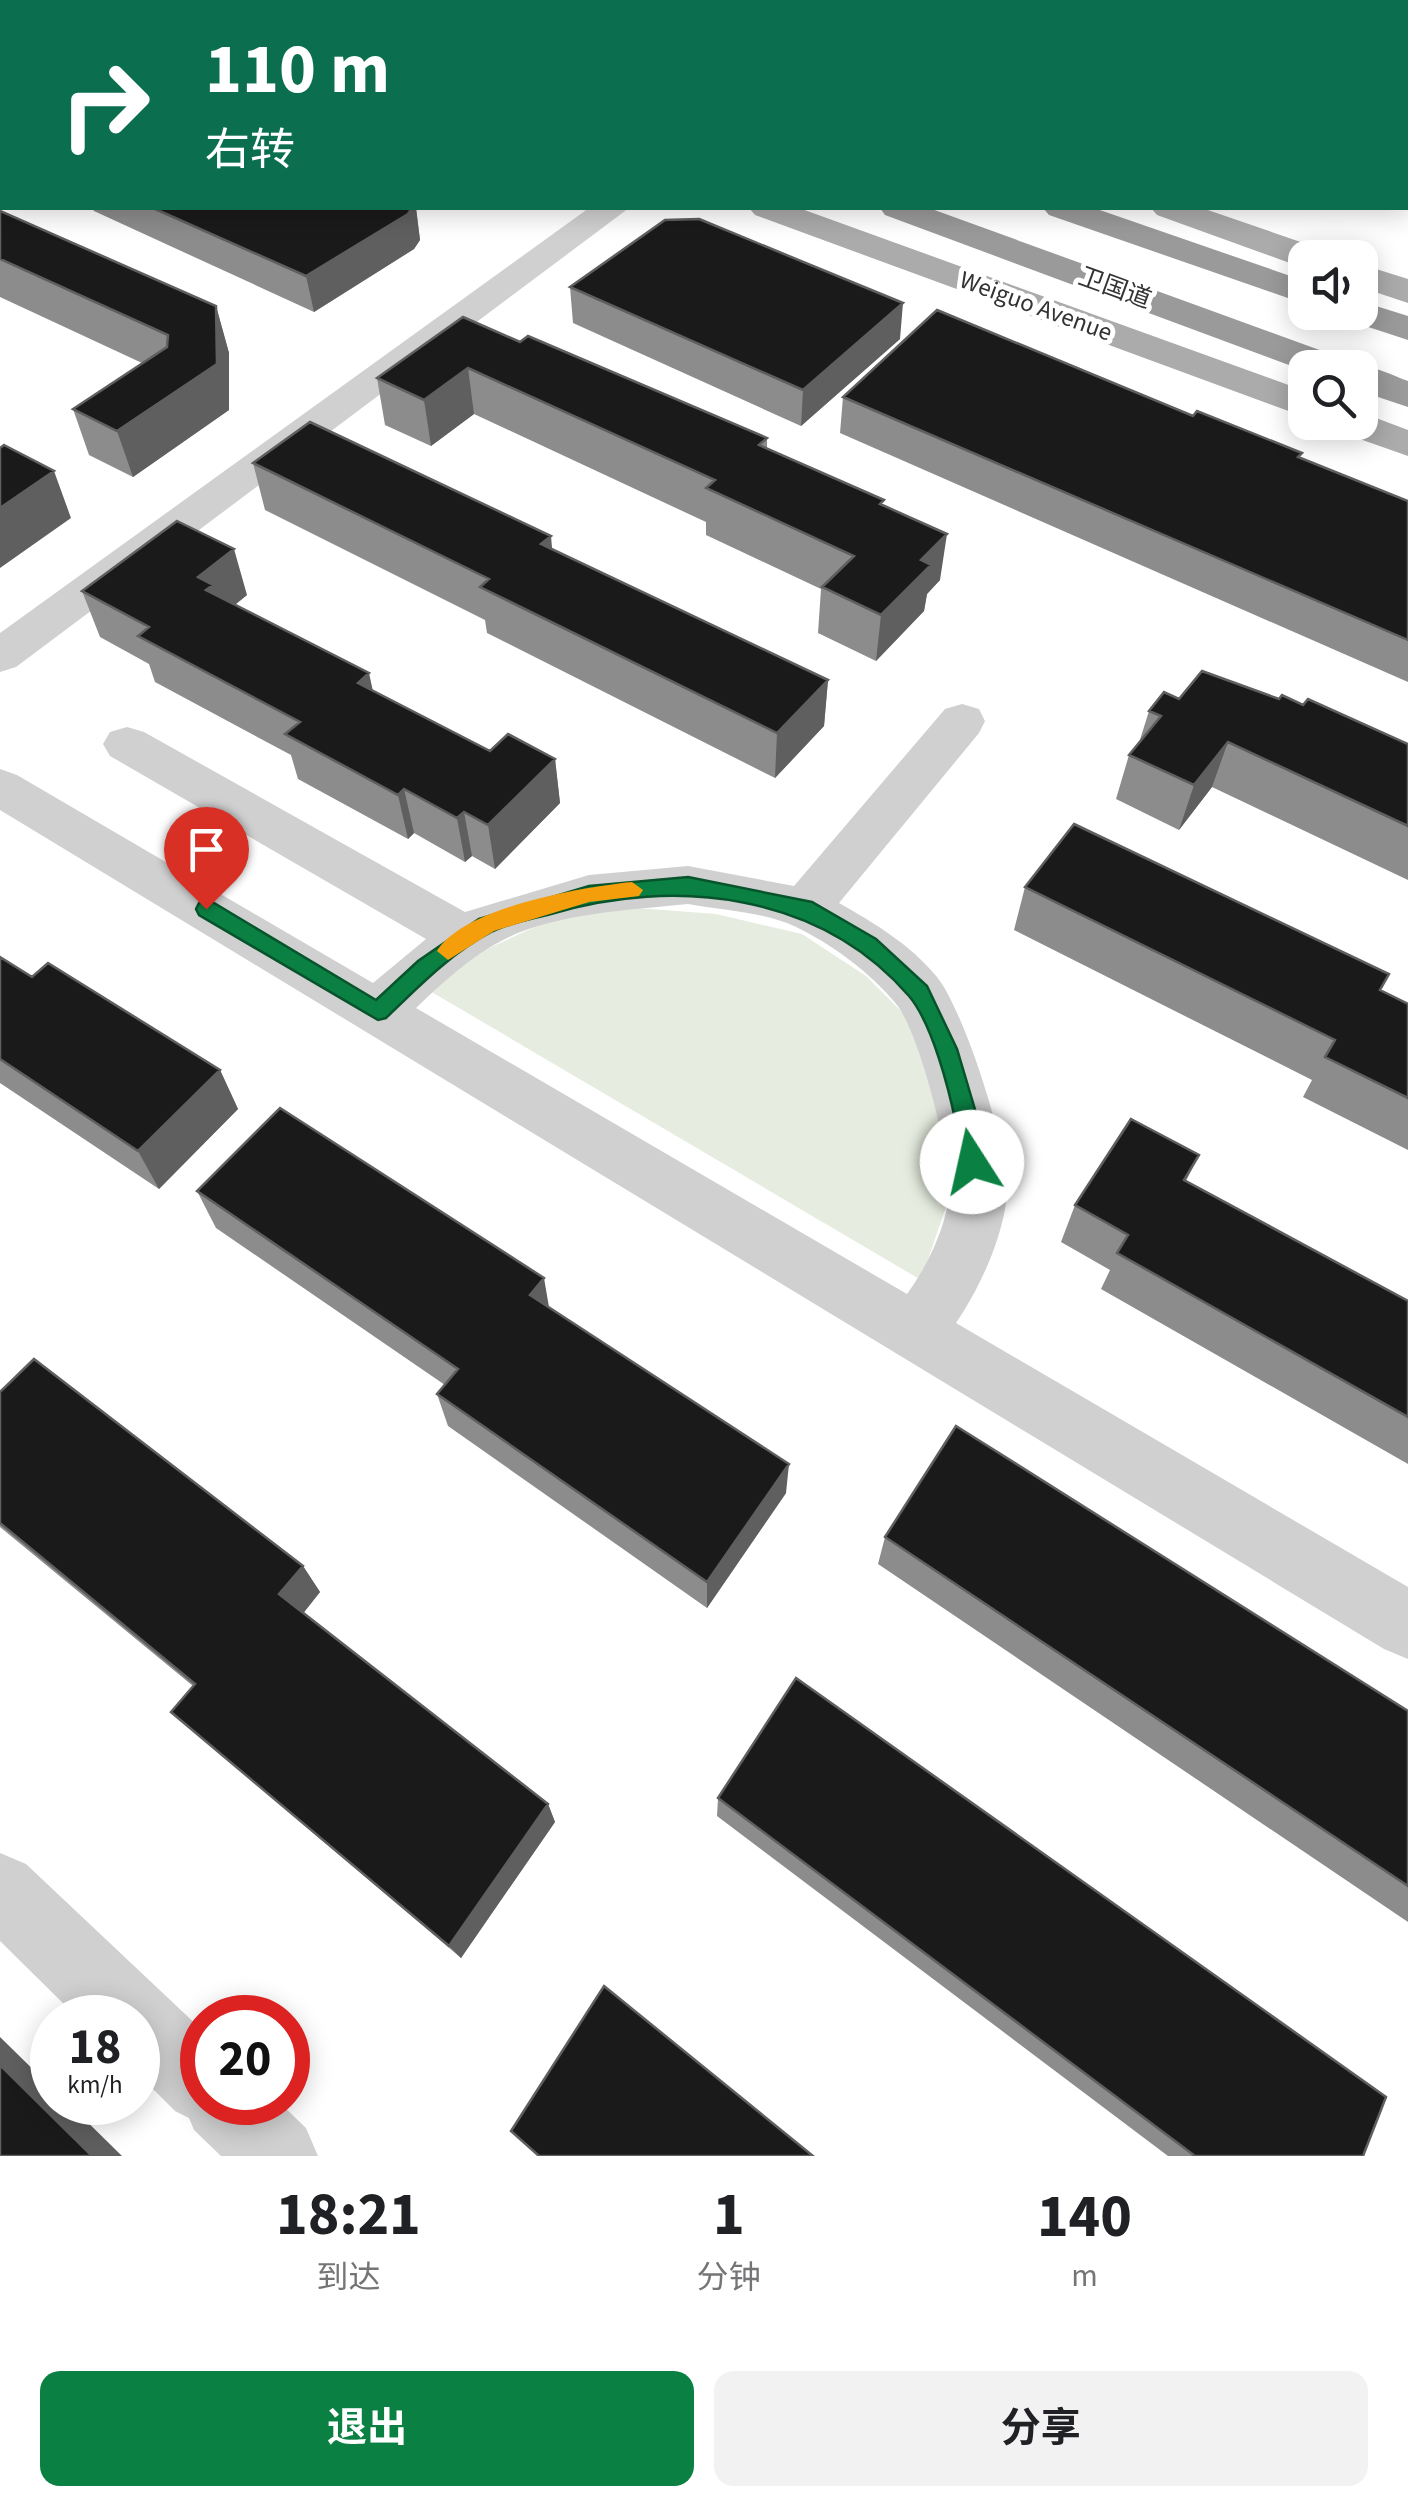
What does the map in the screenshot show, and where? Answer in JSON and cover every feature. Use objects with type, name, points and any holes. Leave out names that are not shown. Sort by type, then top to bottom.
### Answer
[{"type":"highway","name":"卫国道","points":[[902,210],[1288,351]]},
{"type":"highway","name":"卫国道","points":[[1067,210],[1288,287]]},
{"type":"highway","points":[[1378,319],[1408,330]]},
{"type":"highway","points":[[1378,384],[1408,395]]},
{"type":"main road","name":"Weiguo Avenue","points":[[772,210],[1288,400]]},
{"type":"main road","points":[[1175,210],[1288,250]]},
{"type":"main road","points":[[1378,281],[1408,292]]},
{"type":"main road","points":[[1378,432],[1408,444]]},
{"type":"street","points":[[0,656],[608,210]]},
{"type":"street","points":[[805,908],[962,721]]},
{"type":"street","points":[[128,744],[428,914],[465,939]]},
{"type":"street","points":[[0,787],[1408,1625]]},
{"type":"street","points":[[378,1012],[426,967],[486,924],[589,894],[688,885],[805,908],[869,945],[919,992],[946,1049],[967,1123],[978,1201],[952,1280],[916,1332]]},
{"type":"street","points":[[0,1890],[111,1995]]},
{"type":"street","points":[[160,2043],[180,2062]]},
{"type":"street","points":[[246,2125],[278,2156]]},
{"type":"shaded area","points":[[637,908],[716,914],[802,934],[866,976],[914,1024],[951,1114],[953,1186],[921,1280],[430,991],[467,958],[557,917]]},
{"type":"building","points":[[158,210],[411,210],[306,276]]},
{"type":"building","points":[[0,211],[216,306],[217,364],[117,431],[73,409],[167,347],[168,335],[0,259]]},
{"type":"building","points":[[699,219],[903,303],[803,390],[570,287],[665,220]]},
{"type":"building","points":[[937,310],[1193,416],[1197,411],[1302,453],[1298,457],[1408,501],[1408,640],[843,397]]},
{"type":"building","points":[[463,317],[520,342],[528,336],[767,438],[759,445],[884,500],[880,504],[947,534],[921,560],[931,565],[881,615],[822,587],[854,556],[706,488],[715,480],[468,368],[424,400],[377,378]]},
{"type":"building","points":[[310,422],[551,536],[541,544],[828,680],[777,733],[480,587],[489,579],[253,463]]},
{"type":"building","points":[[4,445],[54,471],[0,508],[0,448]]},
{"type":"building","points":[[177,521],[234,549],[198,577],[213,585],[206,590],[369,673],[358,683],[490,751],[508,734],[555,759],[488,825],[464,812],[457,818],[404,789],[398,795],[285,734],[300,722],[138,636],[149,627],[82,591]]},
{"type":"building","points":[[1202,671],[1279,699],[1282,695],[1303,705],[1308,699],[1408,744],[1408,826],[1228,742],[1194,785],[1129,755],[1161,716],[1149,711],[1164,692],[1179,699]]},
{"type":"building","points":[[1074,824],[1389,974],[1380,990],[1408,1004],[1408,1098],[1325,1057],[1335,1040],[1025,887]]},
{"type":"building","points":[[0,957],[32,977],[48,963],[220,1070],[138,1151],[0,1059]]},
{"type":"building","points":[[280,1108],[544,1278],[530,1295],[789,1464],[707,1582],[437,1394],[458,1369],[197,1191]]},
{"type":"building","points":[[1131,1119],[1199,1155],[1184,1180],[1408,1301],[1408,1417],[1117,1253],[1128,1235],[1075,1205]]},
{"type":"building","points":[[34,1359],[303,1566],[279,1594],[548,1804],[449,1946],[171,1712],[195,1684],[0,1523],[0,1392]]},
{"type":"building","points":[[956,1426],[1408,1711],[1408,1886],[885,1537]]},
{"type":"building","points":[[796,1678],[1386,2097],[1363,2156],[1195,2156],[718,1798]]},
{"type":"building","points":[[604,1986],[813,2156],[539,2156],[511,2131]]},
{"type":"building","points":[[0,2065],[30,2095],[30,2125],[61,2125],[92,2156],[0,2156]]},
{"type":"slow traffic","points":[[448,951],[486,924],[589,894],[632,890]]},
{"type":"route","points":[[206,909],[378,1012],[426,967],[486,924],[589,894],[688,885],[805,908],[869,945],[919,992],[946,1049],[967,1123],[972,1162]]}]
